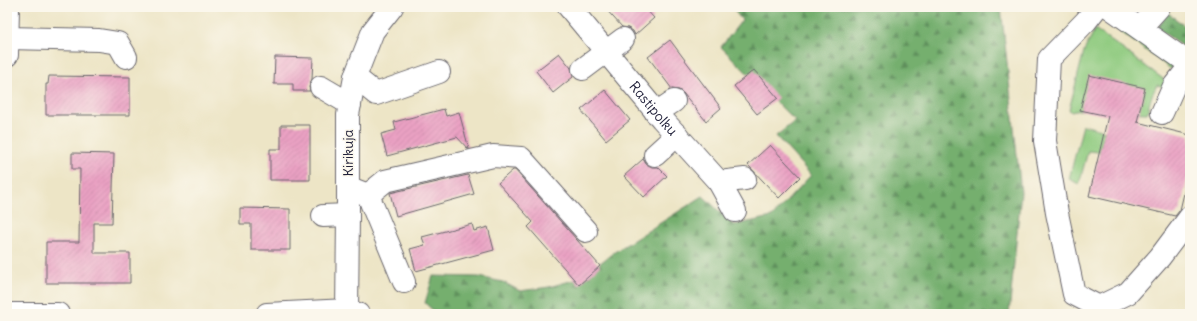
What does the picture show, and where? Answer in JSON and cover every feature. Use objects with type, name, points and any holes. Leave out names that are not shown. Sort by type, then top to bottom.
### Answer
[{"type":"street","points":[[7,55],[8,7]]},
{"type":"street","name":"Kirikuja","points":[[351,313],[348,215],[348,115],[355,77],[373,31],[392,7]]},
{"type":"street","name":"Rastipolku","points":[[569,7],[606,52],[620,83],[665,106],[677,135],[719,182],[735,211]]},
{"type":"street","points":[[1097,7],[1086,21],[1049,59],[1045,141],[1057,213],[1074,294],[1099,307],[1128,293],[1160,257],[1190,217]]},
{"type":"street","points":[[1109,7],[1190,65],[1174,86],[1162,113]]},
{"type":"street","points":[[1140,28],[1159,7]]},
{"type":"street","points":[[7,38],[99,40],[118,43],[126,57]]},
{"type":"street","points":[[583,69],[623,39]]},
{"type":"street","points":[[355,77],[376,94],[439,72]]},
{"type":"street","points":[[321,87],[350,104]]},
{"type":"street","points":[[655,155],[677,135]]},
{"type":"street","points":[[368,195],[384,181],[493,156],[521,158],[586,231]]},
{"type":"street","points":[[719,182],[745,179]]},
{"type":"street","points":[[348,187],[368,195],[404,282]]},
{"type":"street","points":[[322,216],[348,215]]},
{"type":"street","points":[[267,314],[351,313]]},
{"type":"street","points":[[10,314],[58,314]]},
{"type":"green space","points":[[731,7],[1001,7],[1021,192],[1009,314],[437,314],[425,303],[433,276],[479,277],[503,282],[520,291],[549,287],[581,278],[613,253],[703,196],[734,225],[772,217],[811,175],[776,136],[795,121],[721,47],[742,20]]},
{"type":"green space","points":[[1168,13],[1190,30],[1190,51],[1157,28]]},
{"type":"green space","points":[[1113,22],[1172,66],[1171,69],[1111,25]]},
{"type":"green space","points":[[1095,29],[1166,81],[1164,87],[1157,85],[1152,95],[1147,113],[1080,110],[1071,112],[1069,110],[1084,51]]},
{"type":"green space","points":[[1083,125],[1105,131],[1099,152],[1088,151],[1079,184],[1069,179]]},
{"type":"building","points":[[604,7],[644,7],[654,18],[635,35],[633,31],[622,27]]},
{"type":"building","points":[[670,40],[721,108],[706,121],[683,93],[679,90],[672,89],[648,57]]},
{"type":"building","points":[[559,53],[571,68],[573,77],[553,93],[536,71]]},
{"type":"building","points":[[275,57],[313,58],[312,79],[309,87],[310,91],[293,91],[293,84],[274,84]]},
{"type":"building","points":[[754,70],[778,98],[757,114],[734,86]]},
{"type":"building","points":[[1089,75],[1145,88],[1137,122],[1190,135],[1190,168],[1180,210],[1175,216],[1089,196],[1108,116],[1080,110]]},
{"type":"building","points":[[49,76],[130,77],[130,115],[46,115],[46,84],[48,84]]},
{"type":"building","points":[[605,90],[630,120],[606,140],[581,110]]},
{"type":"building","points":[[444,109],[446,116],[459,112],[469,149],[457,137],[387,156],[381,134],[396,130],[394,122]]},
{"type":"building","points":[[281,125],[310,125],[310,180],[270,180],[270,149],[281,149]]},
{"type":"building","points":[[770,145],[800,177],[779,198],[748,165]]},
{"type":"building","points":[[72,153],[114,154],[112,223],[94,223],[94,253],[130,253],[130,283],[46,283],[46,242],[79,242],[80,169],[72,169]]},
{"type":"building","points":[[643,159],[646,164],[652,167],[658,167],[667,176],[644,197],[624,176]]},
{"type":"building","points":[[513,170],[515,170],[600,266],[579,285],[528,227],[533,222],[498,183]]},
{"type":"building","points":[[468,175],[474,194],[396,216],[390,193]]},
{"type":"building","points":[[240,208],[290,209],[290,250],[251,250],[251,224],[240,224]]},
{"type":"building","points":[[472,224],[474,231],[488,227],[494,250],[416,271],[410,249],[425,245],[422,237]]}]
